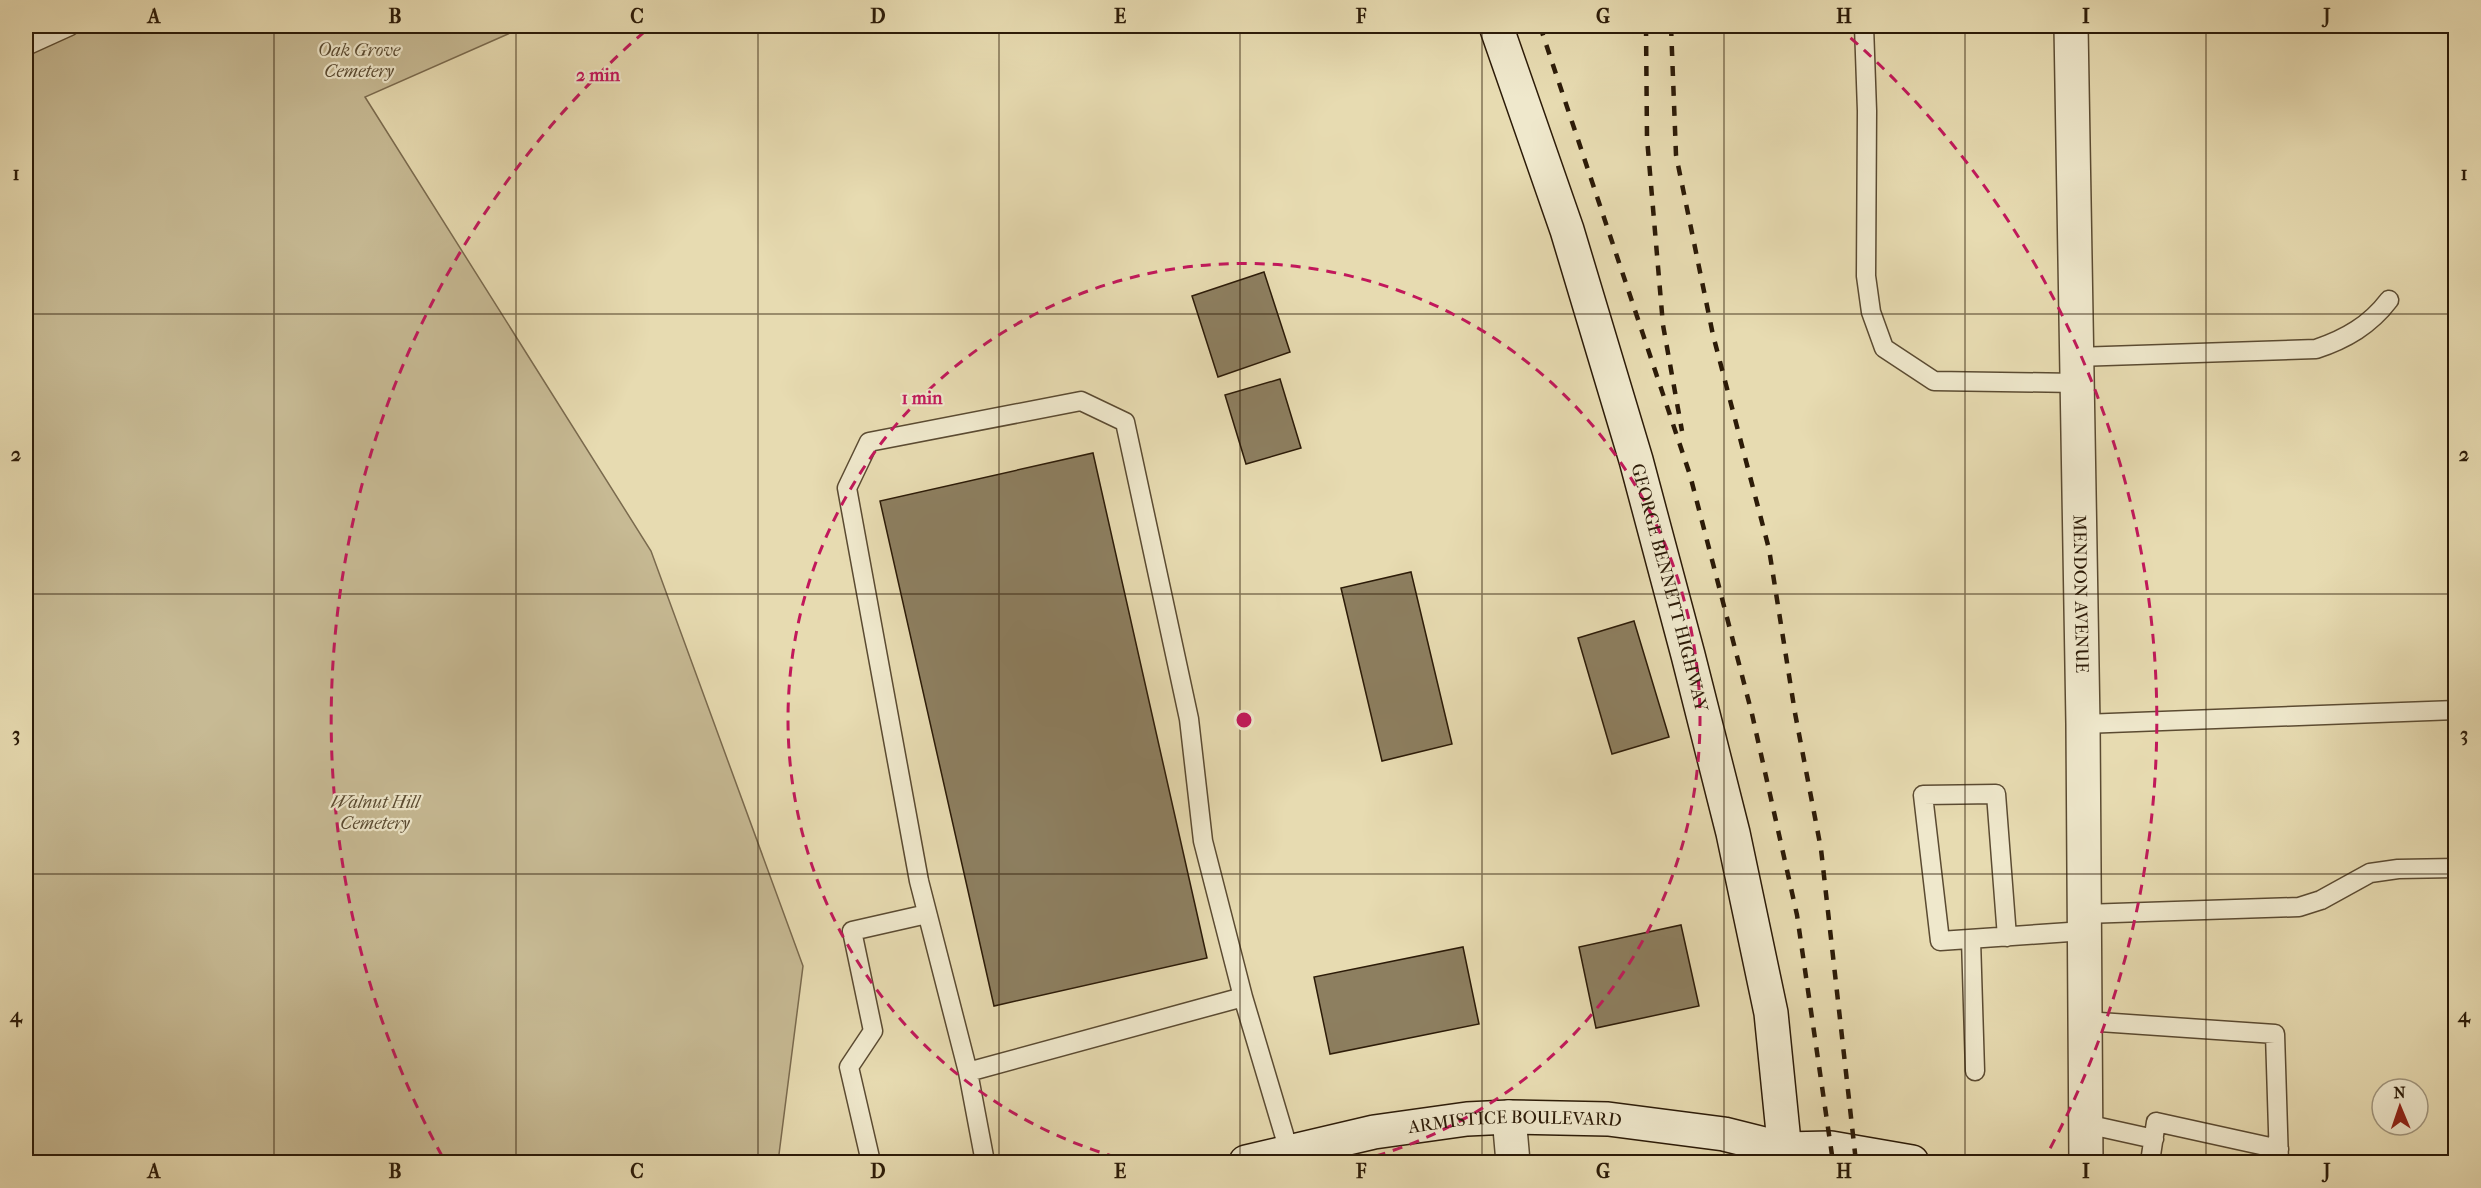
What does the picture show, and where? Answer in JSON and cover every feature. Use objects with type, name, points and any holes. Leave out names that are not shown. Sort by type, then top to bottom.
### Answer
[{"type":"main road","name":"GEORGE BENNETT HIGHWAY","points":[[1496,26],[1567,230],[1636,460],[1688,655],[1733,833],[1771,1013],[1790,1158]]},
{"type":"main road","name":"MENDON AVENUE","points":[[2071,26],[2083,724],[2086,1162]]},
{"type":"main road","name":"ARMISTICE BOULEVARD","points":[[1246,1162],[1424,1124],[1509,1117],[1608,1119],[1724,1134],[1790,1158],[1831,1148],[1912,1162]]},
{"type":"main road","points":[[1509,1117],[1513,1162]]},
{"type":"lane","points":[[26,46],[70,26]]},
{"type":"lane","points":[[1864,26],[1867,111],[1866,276],[1871,312],[1884,348],[1934,381],[2316,349],[2336,343],[2353,333],[2377,316],[2389,300]]},
{"type":"lane","points":[[985,1162],[968,1072],[927,914],[848,488],[869,442],[1081,401],[1125,422],[1190,719],[1203,841],[1243,997],[1289,1151]]},
{"type":"lane","points":[[2083,724],[2456,710]]},
{"type":"lane","points":[[2007,937],[1996,794],[1923,795],[1940,941],[2007,937],[2084,923],[2299,908],[2321,900],[2370,873],[2398,869],[2456,868]]},
{"type":"lane","points":[[871,1162],[849,1067],[873,1031],[852,931],[927,914]]},
{"type":"lane","points":[[1971,939],[1975,1071]]},
{"type":"lane","points":[[968,1072],[1243,997]]},
{"type":"lane","points":[[2085,1022],[2275,1034],[2279,1156],[2156,1122],[2150,1162],[2152,1162]]},
{"type":"lane","points":[[2086,1124],[2154,1140]]},
{"type":"green space","name":"Walnut Hill Cemetery","points":[[26,26],[526,26],[365,97],[651,551],[803,966],[778,1162],[26,1162]]},
{"type":"building","points":[[1264,272],[1290,352],[1218,377],[1192,296]]},
{"type":"building","points":[[1280,379],[1301,448],[1246,464],[1225,395]]},
{"type":"building","points":[[1093,453],[1207,958],[994,1006],[880,501]]},
{"type":"building","points":[[1411,572],[1452,744],[1382,761],[1341,588]]},
{"type":"building","points":[[1634,621],[1669,737],[1612,754],[1578,638]]},
{"type":"building","points":[[1681,925],[1699,1006],[1596,1028],[1579,947]]},
{"type":"building","points":[[1463,947],[1479,1024],[1330,1054],[1314,977]]},
{"type":"railway","points":[[1540,26],[1690,475],[1752,714],[1797,915],[1833,1162]]},
{"type":"railway","points":[[1646,26],[1647,138],[1663,325],[1682,431]]},
{"type":"railway","points":[[1671,26],[1676,155],[1713,335],[1769,549],[1795,713],[1821,849],[1856,1162]]},
{"type":"park label","name":"Oak Grove Cemetery","points":[[359,60]]}]
